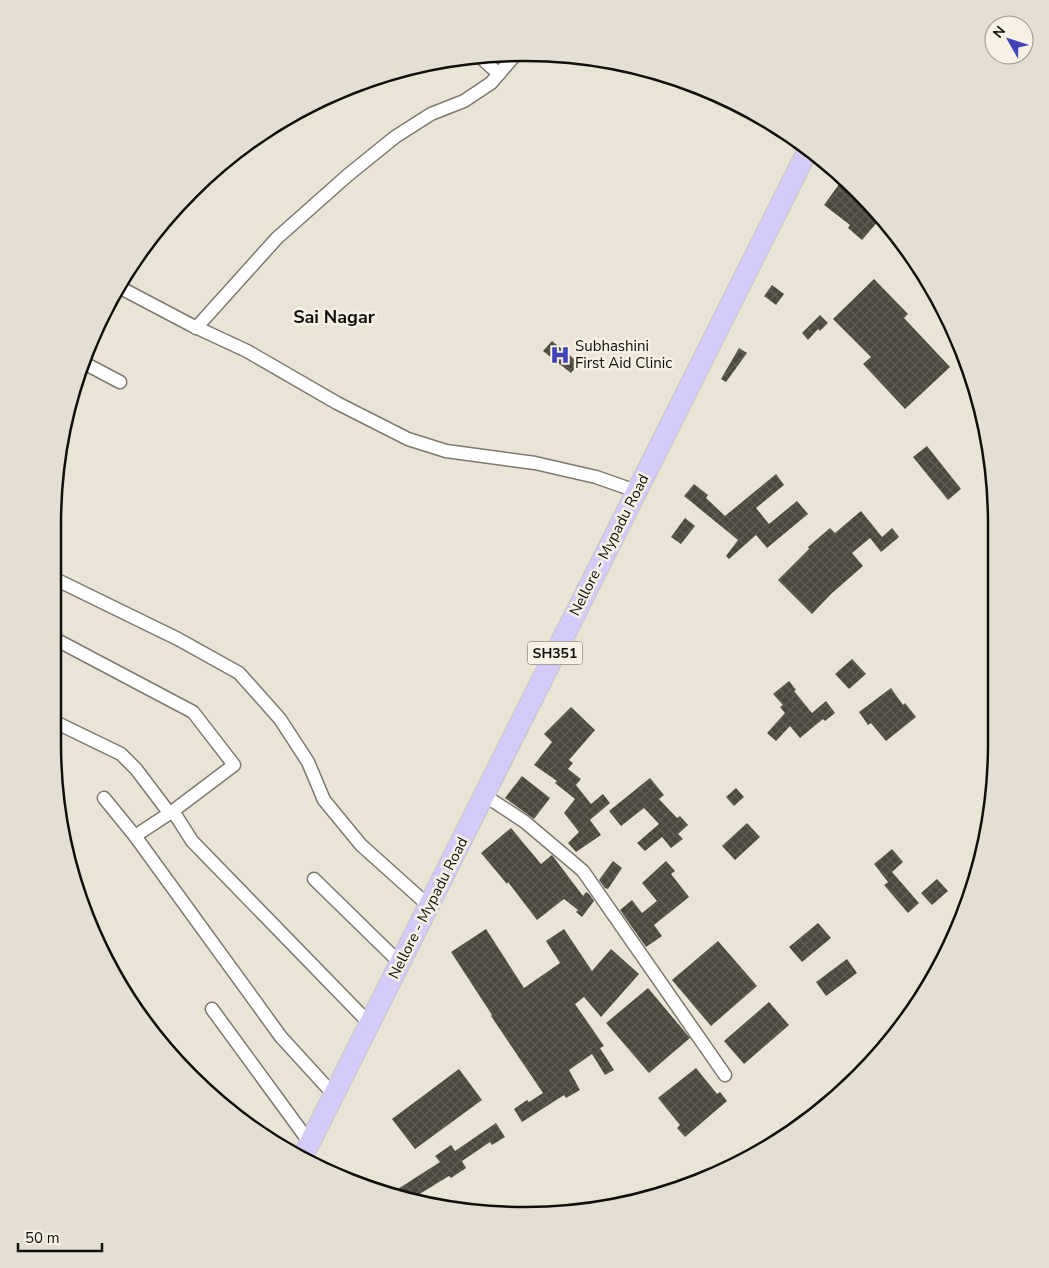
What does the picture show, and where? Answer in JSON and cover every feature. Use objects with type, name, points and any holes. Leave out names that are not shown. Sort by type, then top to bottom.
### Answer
[{"type":"main road","name":"Nellore - Mypadu Road","points":[[307,1150],[805,156]]},
{"type":"street","points":[[196,328],[277,238],[348,174],[395,137],[431,114],[464,101],[491,83],[510,61]]},
{"type":"street","points":[[486,63],[499,74]]},
{"type":"street","points":[[125,290],[196,328],[247,351],[337,403],[408,438],[446,451],[535,463],[596,477],[636,491]]},
{"type":"street","points":[[90,366],[120,382]]},
{"type":"street","points":[[61,582],[178,639],[239,673],[280,719],[308,762],[324,800],[361,845],[429,906]]},
{"type":"street","points":[[61,642],[193,712],[234,765],[171,813],[135,836]]},
{"type":"street","points":[[61,725],[121,754],[136,769],[192,841],[370,1024]]},
{"type":"street","points":[[484,794],[525,822],[583,871],[725,1075]]},
{"type":"street","points":[[104,798],[135,836],[281,1037],[334,1095]]},
{"type":"street","points":[[314,879],[400,963]]},
{"type":"street","points":[[212,1009],[307,1150]]},
{"type":"building","points":[[839,185],[876,223],[862,240],[848,228],[850,225],[824,205]]},
{"type":"building","points":[[874,279],[908,314],[904,318],[950,367],[905,409],[863,364],[871,357],[833,319]]},
{"type":"building","points":[[772,285],[784,294],[776,305],[764,296]]},
{"type":"building","points":[[820,315],[828,323],[820,331],[818,329],[808,340],[802,333]]},
{"type":"building","points":[[552,341],[579,363],[571,373],[543,351]]},
{"type":"building","points":[[739,348],[747,353],[726,382],[721,379]]},
{"type":"building","points":[[927,446],[961,489],[948,500],[913,457]]},
{"type":"building","points":[[776,474],[784,485],[756,508],[769,524],[797,501],[808,514],[767,548],[756,535],[729,559],[726,556],[738,540],[684,496],[694,484],[708,495],[706,498],[725,516]]},
{"type":"building","points":[[861,511],[882,537],[892,528],[899,537],[881,552],[870,538],[852,553],[863,566],[831,594],[812,614],[778,580],[809,549],[808,547],[830,528],[835,533]]},
{"type":"building","points":[[685,518],[695,526],[681,544],[671,537]]},
{"type":"building","points":[[852,659],[866,674],[849,689],[835,674]]},
{"type":"building","points":[[789,681],[796,690],[794,691],[812,713],[826,701],[835,713],[825,721],[823,719],[800,738],[790,726],[776,741],[767,733],[785,713],[780,707],[783,705],[773,694]]},
{"type":"building","points":[[891,688],[903,705],[905,703],[916,717],[886,741],[871,723],[868,725],[859,712]]},
{"type":"building","points":[[571,707],[595,730],[569,760],[573,763],[568,769],[581,779],[576,785],[591,804],[603,794],[610,803],[590,820],[601,835],[576,852],[568,843],[579,832],[564,813],[575,799],[555,783],[557,781],[534,765],[552,742],[544,734]]},
{"type":"building","points":[[522,776],[550,798],[534,819],[505,798]]},
{"type":"building","points":[[650,778],[664,795],[659,799],[677,818],[680,816],[688,825],[678,834],[683,839],[671,848],[662,837],[645,851],[637,843],[659,824],[644,808],[621,826],[609,811]]},
{"type":"building","points":[[736,788],[744,797],[734,806],[726,797]]},
{"type":"building","points":[[747,823],[760,837],[735,860],[722,846]]},
{"type":"building","points":[[511,828],[541,864],[552,855],[583,896],[586,892],[589,894],[594,901],[582,917],[576,912],[578,910],[564,899],[537,920],[508,882],[507,884],[481,853]]},
{"type":"building","points":[[892,849],[903,862],[892,872],[919,903],[908,913],[884,885],[888,882],[874,864]]},
{"type":"building","points":[[613,861],[622,868],[608,889],[599,880]]},
{"type":"building","points":[[666,861],[675,871],[671,874],[689,897],[654,925],[662,936],[646,947],[620,910],[632,900],[642,913],[657,901],[642,883]]},
{"type":"building","points":[[937,879],[948,891],[932,905],[921,893]]},
{"type":"building","points":[[818,923],[831,938],[802,962],[789,947]]},
{"type":"building","points":[[486,929],[524,988],[560,963],[546,941],[564,929],[592,971],[611,949],[639,974],[601,1017],[584,997],[575,1004],[604,1046],[600,1048],[614,1070],[605,1075],[592,1054],[569,1070],[580,1090],[566,1098],[564,1095],[522,1122],[514,1109],[527,1100],[529,1102],[543,1093],[451,952]]},
{"type":"building","points":[[718,941],[757,986],[711,1026],[672,980]]},
{"type":"building","points":[[847,959],[857,973],[826,996],[816,982]]},
{"type":"building","points":[[648,988],[690,1038],[649,1073],[606,1023]]},
{"type":"building","points":[[769,1002],[789,1025],[744,1064],[724,1041]]},
{"type":"building","points":[[696,1068],[717,1094],[720,1092],[727,1101],[685,1137],[677,1128],[680,1125],[658,1098]]},
{"type":"building","points":[[459,1069],[482,1100],[415,1149],[392,1119]]},
{"type":"building","points":[[496,1123],[505,1137],[492,1145],[490,1142],[462,1161],[466,1168],[451,1178],[449,1176],[419,1194],[398,1189],[440,1162],[435,1156],[451,1145],[455,1151]]},
{"type":"place","name":"Subhashini First Aid Clinic","points":[[560,355]]},
{"type":"district","name":"Sai Nagar","points":[[334,317]]}]
